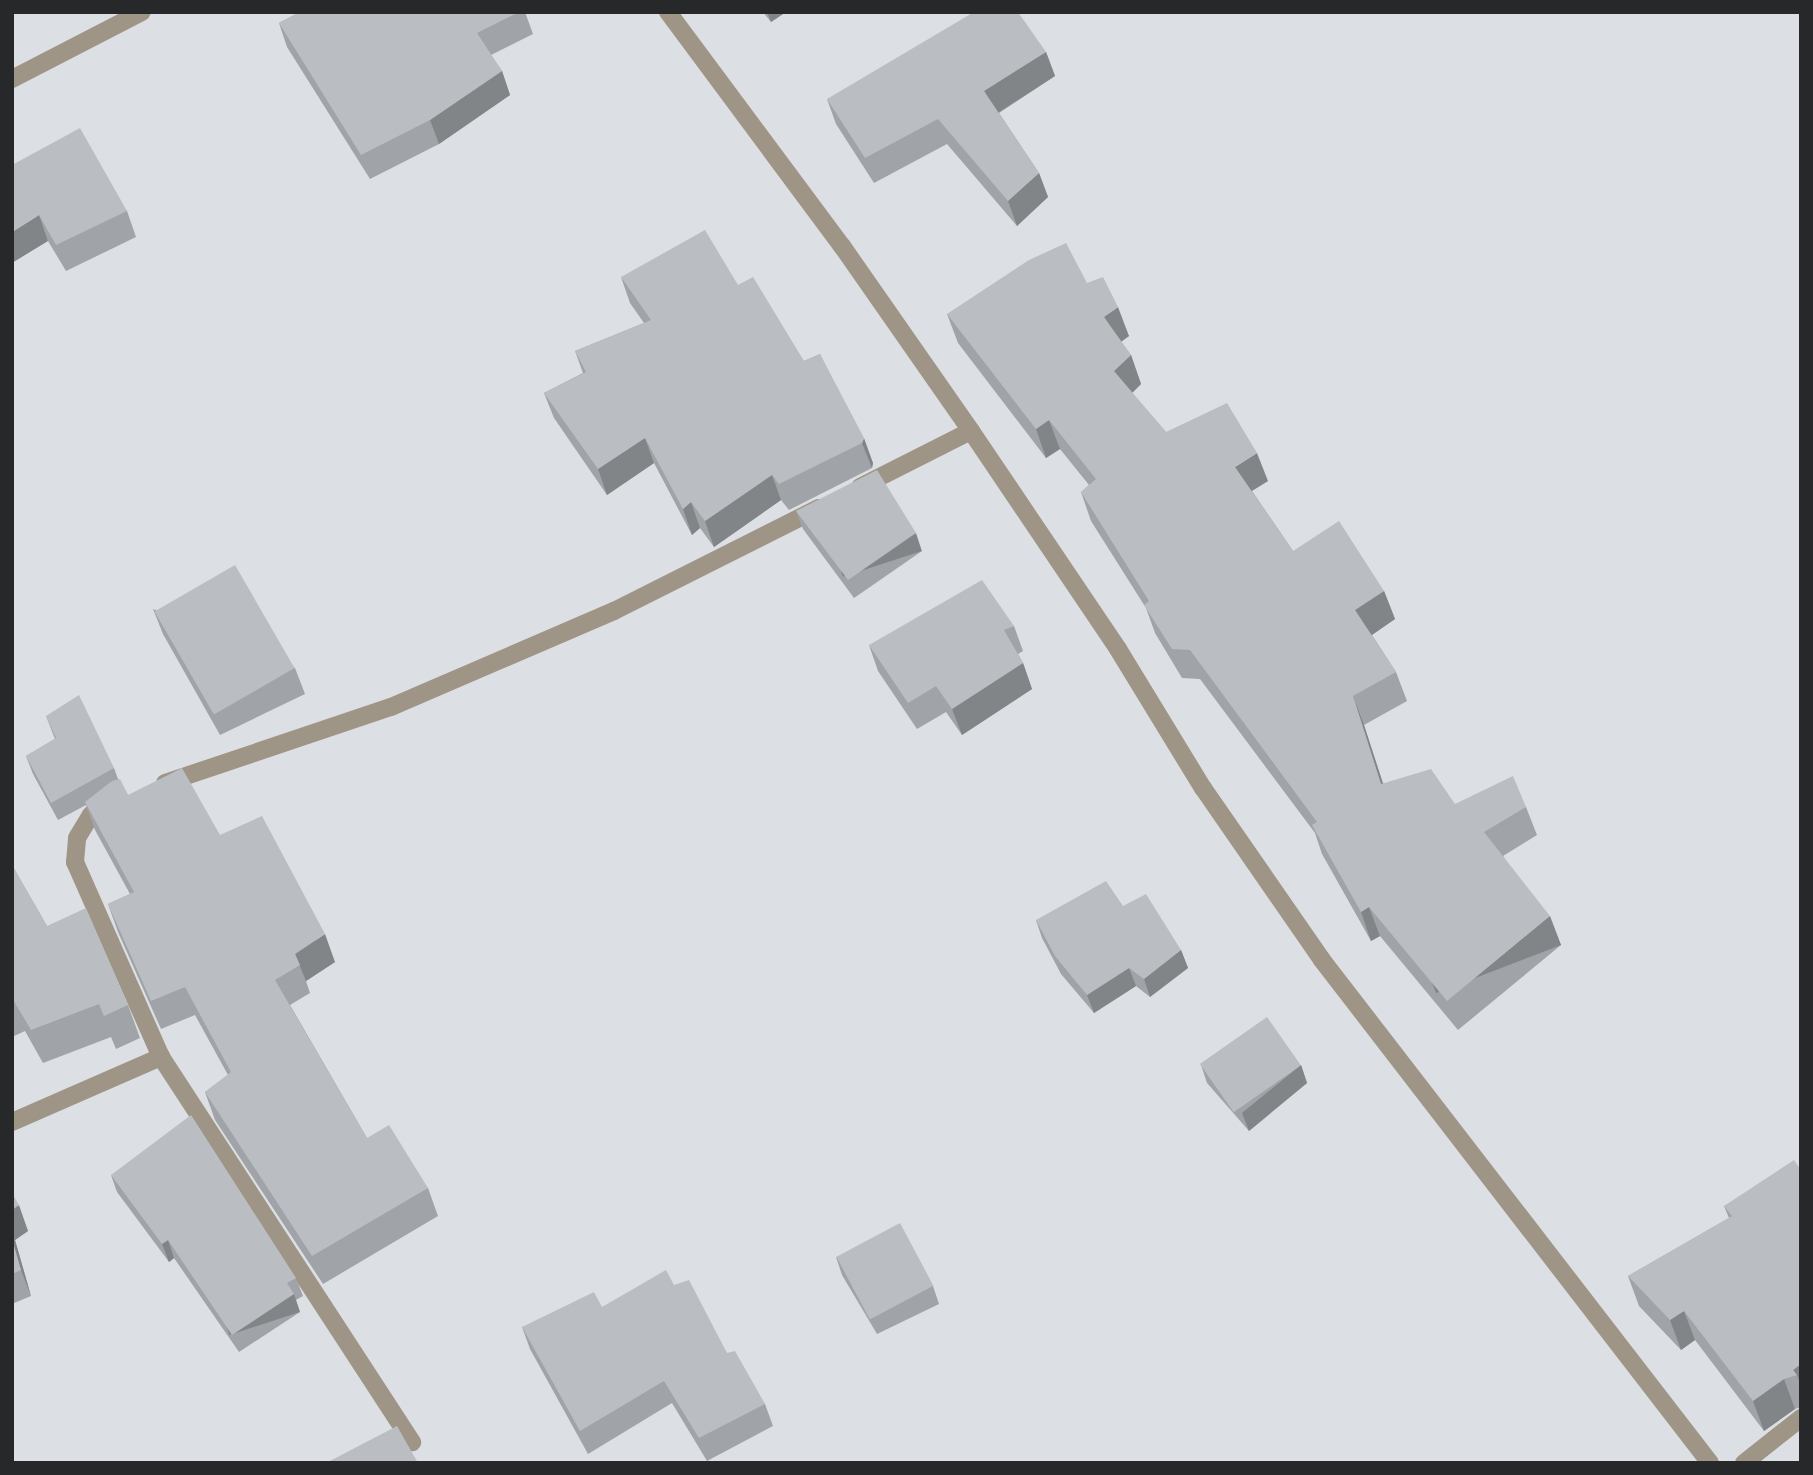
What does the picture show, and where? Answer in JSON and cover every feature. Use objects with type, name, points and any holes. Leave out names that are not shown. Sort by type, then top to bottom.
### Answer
[{"type":"street","points":[[12,79],[142,12]]},
{"type":"street","points":[[668,12],[842,246],[971,431],[1118,649],[1203,788],[1322,960],[1710,1463]]},
{"type":"street","points":[[412,1442],[160,1057],[75,862],[77,838],[92,815],[137,793],[391,707],[614,611],[971,431]]},
{"type":"street","points":[[12,1122],[160,1057]]},
{"type":"street","points":[[1744,1463],[1801,1419]]},
{"type":"building","points":[[300,12],[519,12],[477,33],[502,71],[430,120],[361,155],[279,23]]},
{"type":"building","points":[[974,12],[1018,12],[1046,52],[984,91],[1039,173],[1008,201],[938,119],[865,158],[827,99]]},
{"type":"building","points":[[80,128],[127,211],[56,245],[39,215],[12,232],[12,165]]},
{"type":"building","points":[[705,230],[738,285],[753,277],[804,361],[820,354],[864,438],[862,443],[779,484],[772,475],[705,521],[691,502],[683,509],[645,438],[598,469],[544,393],[586,372],[575,351],[651,320],[621,277]]},
{"type":"building","points":[[1066,243],[1087,283],[1103,277],[1118,307],[1104,317],[1131,355],[1114,371],[1166,432],[1227,403],[1257,453],[1235,467],[1293,551],[1339,521],[1384,591],[1355,610],[1396,672],[1353,696],[1381,784],[1431,769],[1455,804],[1513,776],[1526,807],[1484,832],[1550,916],[1447,1001],[1369,907],[1361,912],[1312,825],[1317,822],[1190,650],[1172,649],[1144,605],[1149,601],[1081,492],[1096,479],[1049,420],[1036,429],[947,314],[1029,260]]},
{"type":"building","points":[[877,470],[916,533],[848,580],[796,511]]},
{"type":"building","points":[[235,565],[294,668],[214,715],[154,612]]},
{"type":"building","points":[[982,580],[1014,626],[1004,630],[1023,663],[952,709],[936,686],[908,703],[869,645]]},
{"type":"building","points":[[79,695],[114,768],[51,803],[26,756],[56,738],[46,716]]},
{"type":"building","points":[[182,768],[220,835],[262,816],[325,934],[295,954],[300,965],[275,980],[367,1138],[389,1125],[428,1188],[312,1256],[205,1092],[231,1072],[185,987],[151,1001],[108,904],[134,892],[85,802],[112,781],[120,779],[128,795]]},
{"type":"building","points":[[12,865],[47,926],[86,908],[128,1005],[104,1016],[99,1004],[31,1030],[12,998]]},
{"type":"building","points":[[1106,881],[1123,906],[1146,894],[1181,950],[1144,979],[1129,968],[1087,995],[1055,956],[1036,920]]},
{"type":"building","points":[[1267,1017],[1301,1065],[1234,1112],[1200,1064]]},
{"type":"building","points":[[191,1115],[296,1278],[287,1283],[294,1294],[232,1335],[168,1240],[162,1244],[111,1175]]},
{"type":"building","points":[[1794,1160],[1801,1170],[1801,1364],[1793,1370],[1797,1375],[1784,1379],[1753,1401],[1684,1311],[1670,1320],[1628,1276],[1732,1216],[1724,1206]]},
{"type":"building","points":[[12,1193],[19,1205],[12,1210]]},
{"type":"building","points":[[900,1223],[933,1286],[870,1319],[836,1257]]},
{"type":"building","points":[[12,1239],[21,1270],[12,1274]]},
{"type":"building","points":[[666,1270],[674,1285],[689,1280],[727,1353],[735,1351],[765,1404],[699,1438],[664,1381],[580,1431],[522,1327],[594,1292],[602,1307]]},
{"type":"building","points":[[397,1426],[418,1463],[326,1463]]}]
